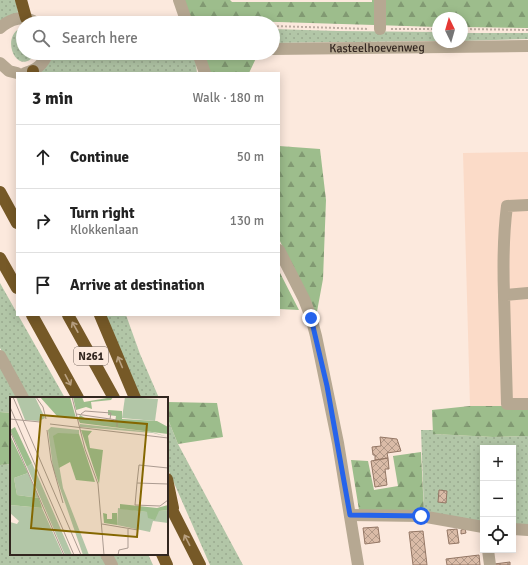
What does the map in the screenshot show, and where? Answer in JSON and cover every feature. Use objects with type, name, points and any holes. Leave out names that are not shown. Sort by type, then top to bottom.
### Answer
[{"type":"highway","points":[[21,0],[29,16]]},
{"type":"highway","points":[[0,192],[16,221]]},
{"type":"highway","points":[[0,258],[16,286]]},
{"type":"highway","name":"N261","points":[[33,316],[77,397]]},
{"type":"highway","name":"N261","points":[[69,316],[113,397]]},
{"type":"highway","name":"N261","points":[[100,316],[135,397]]},
{"type":"highway","points":[[168,484],[175,515]]},
{"type":"highway","points":[[168,502],[200,565]]},
{"type":"highway","points":[[162,555],[167,565]]},
{"type":"street","points":[[179,0],[185,16]]},
{"type":"street","points":[[380,0],[380,29]]},
{"type":"street","points":[[0,28],[16,18]]},
{"type":"street","name":"Kasteelhoevenweg","points":[[280,49],[528,46]]},
{"type":"street","points":[[30,72],[39,67],[45,60]]},
{"type":"street","points":[[200,60],[205,72]]},
{"type":"street","points":[[0,63],[9,71],[16,73]]},
{"type":"street","points":[[528,205],[506,206],[503,264],[507,404],[528,404]]},
{"type":"street","points":[[280,252],[304,299],[316,336],[327,386],[358,565]]},
{"type":"street","points":[[504,295],[528,293]]},
{"type":"street","points":[[0,356],[22,397]]},
{"type":"street","points":[[350,515],[421,516],[480,527]]},
{"type":"street","points":[[516,529],[528,530]]},
{"type":"street","points":[[488,553],[490,565]]},
{"type":"street","points":[[107,555],[112,565]]},
{"type":"path","name":"Kasteelhoevenweg","points":[[280,26],[432,29]]},
{"type":"path","points":[[468,29],[528,30]]},
{"type":"shaded area","points":[[528,152],[528,406],[470,406],[463,153]]},
{"type":"green space","points":[[0,0],[16,0],[18,13],[0,21]]},
{"type":"green space","points":[[184,0],[230,0],[232,2],[372,2],[372,0],[528,0],[528,28],[468,27],[468,12],[432,12],[432,27],[280,22],[280,16],[189,16]]},
{"type":"green space","points":[[280,29],[432,32],[432,41],[280,43]]},
{"type":"green space","points":[[16,32],[16,58],[11,41]]},
{"type":"green space","points":[[468,33],[528,33],[528,39],[468,41]]},
{"type":"green space","points":[[18,60],[30,60],[24,62]]},
{"type":"green space","points":[[51,60],[195,60],[197,72],[40,72]]},
{"type":"green space","points":[[203,60],[255,60],[249,72],[209,72]]},
{"type":"green space","points":[[280,146],[320,149],[326,200],[323,279],[316,317],[280,241]]},
{"type":"green space","points":[[280,273],[299,310],[280,309]]},
{"type":"green space","points":[[0,283],[16,311],[16,316],[19,316],[64,397],[27,397],[0,348]]},
{"type":"green space","points":[[105,316],[126,316],[140,354],[159,397],[139,397]]},
{"type":"green space","points":[[0,365],[17,397],[10,397],[10,413],[0,412]]},
{"type":"green space","points":[[168,402],[217,403],[223,437],[178,444],[168,419]]},
{"type":"green space","points":[[470,406],[528,406],[528,436],[493,437],[433,434],[432,410]]},
{"type":"green space","points":[[0,412],[10,413],[10,464],[0,465]]},
{"type":"green space","points":[[168,419],[178,444],[243,565],[210,565],[168,469]]},
{"type":"green space","points":[[421,430],[433,430],[433,434],[493,437],[528,436],[528,527],[516,526],[516,445],[480,445],[480,522],[424,512]]},
{"type":"green space","points":[[421,452],[424,512],[359,510],[351,460],[368,461],[374,490],[398,486],[393,456]]},
{"type":"green space","points":[[10,464],[10,555],[103,555],[108,565],[0,565],[0,465]]},
{"type":"green space","points":[[112,555],[148,555],[153,565],[117,565]]},
{"type":"building","points":[[380,437],[397,439],[401,451],[387,453],[388,458],[375,460],[372,447],[381,446]]},
{"type":"building","points":[[388,458],[389,469],[385,469],[387,485],[375,487],[371,461]]},
{"type":"building","points":[[439,490],[447,491],[446,503],[438,502]]},
{"type":"building","points":[[378,527],[380,542],[365,544],[363,528]]},
{"type":"building","points":[[457,529],[459,543],[449,544],[447,530]]},
{"type":"building","points":[[465,529],[466,533],[461,534],[461,530]]},
{"type":"building","points":[[423,531],[427,565],[413,565],[409,532]]},
{"type":"building","points":[[479,555],[480,565],[447,565],[446,559]]},
{"type":"building","points":[[510,562],[510,565],[494,565],[494,564]]},
{"type":"route","points":[[311,318],[327,386],[350,515],[421,516]]}]
